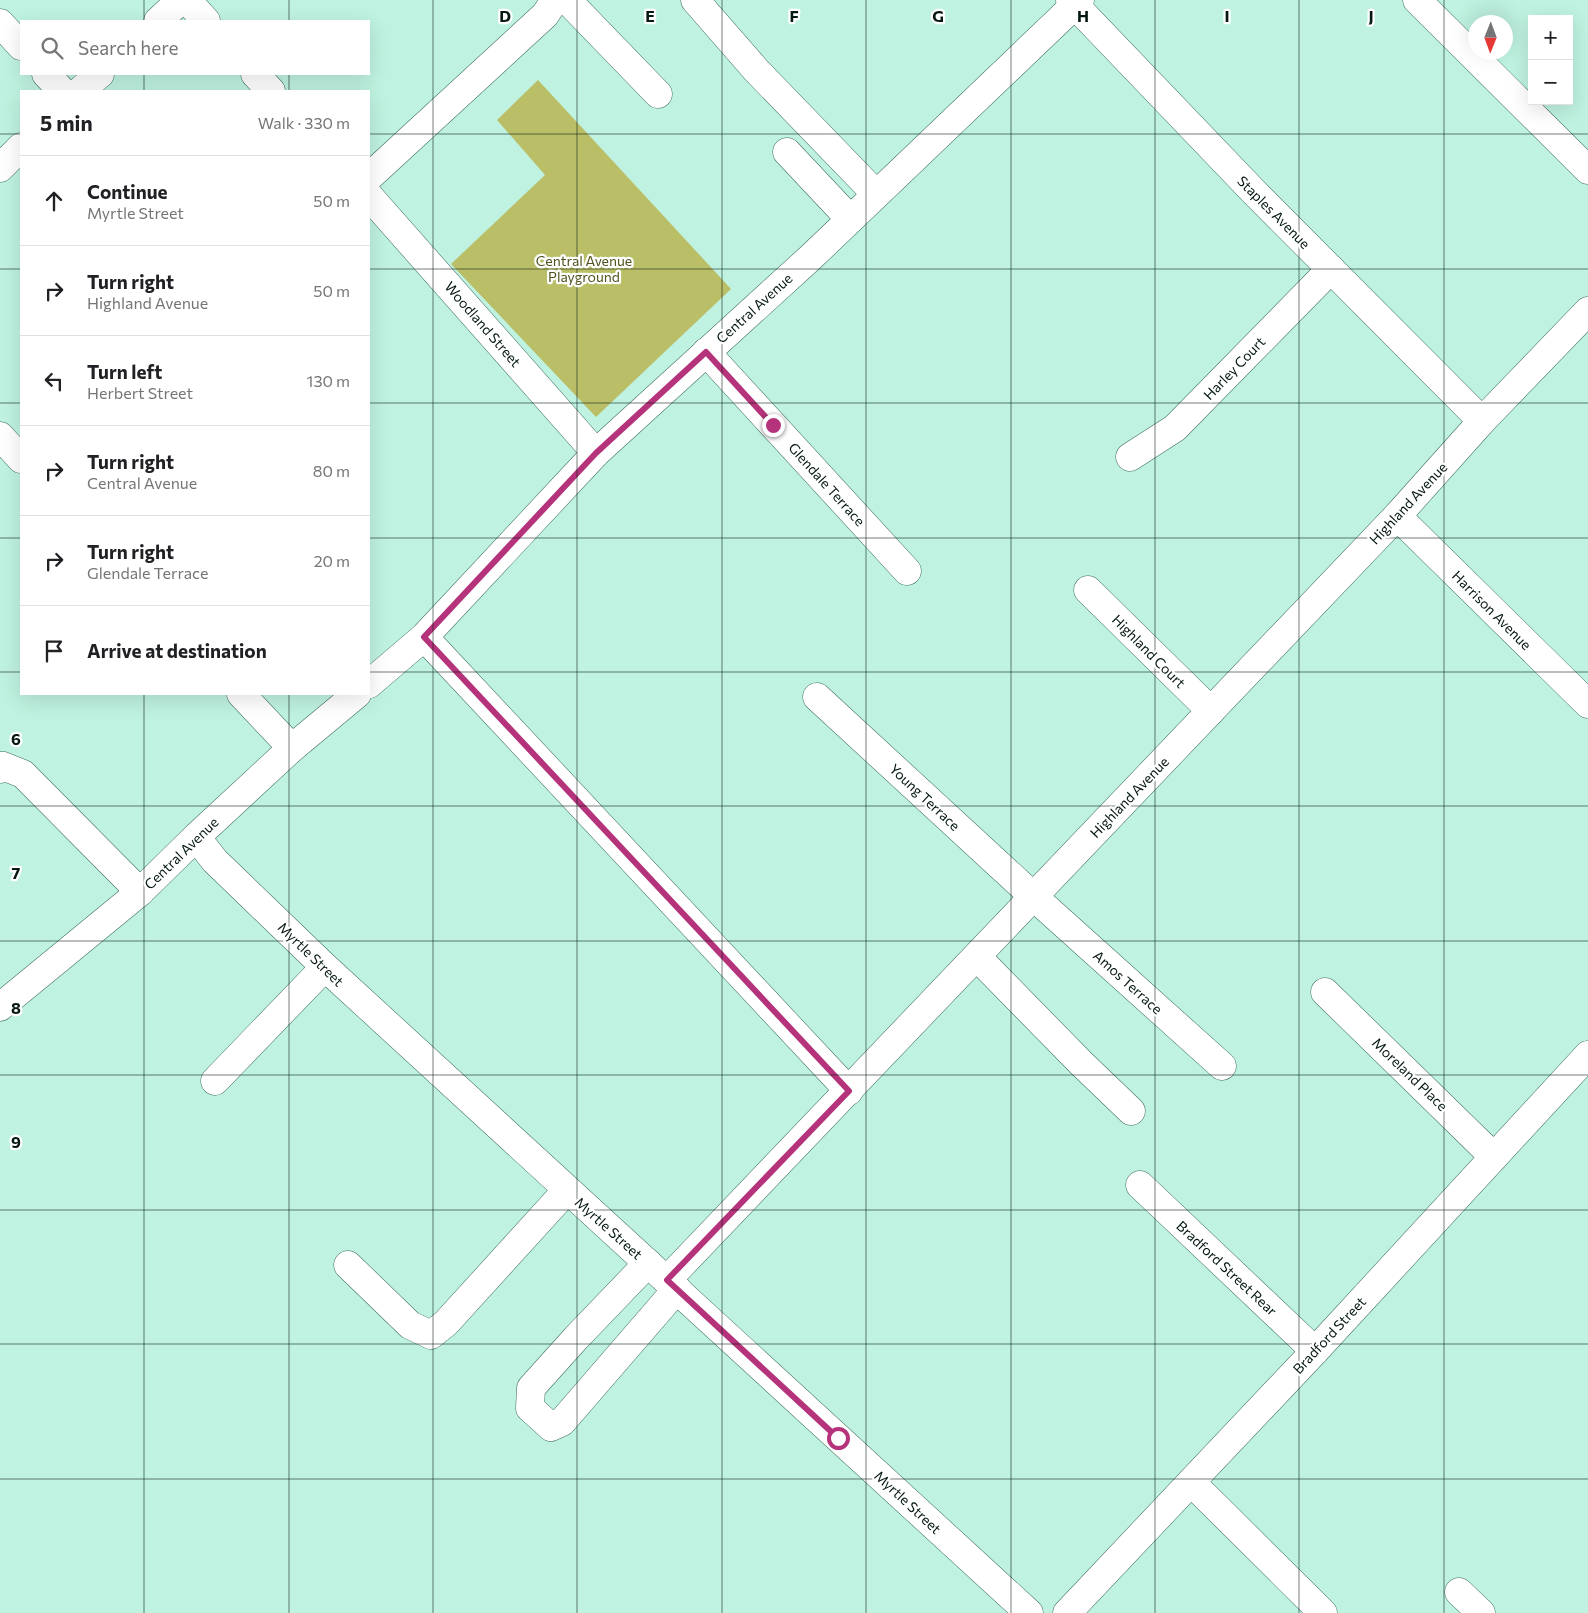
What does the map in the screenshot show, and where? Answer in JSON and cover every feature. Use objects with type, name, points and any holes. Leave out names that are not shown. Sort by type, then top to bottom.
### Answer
[{"type":"street","points":[[159,20],[181,0]]},
{"type":"street","points":[[187,0],[205,20]]},
{"type":"street","points":[[370,176],[545,15],[555,0]]},
{"type":"street","points":[[567,0],[658,94]]},
{"type":"street","points":[[695,0],[756,70],[876,194]]},
{"type":"street","points":[[1417,0],[1585,161]]},
{"type":"street","name":"Central Avenue","points":[[370,683],[424,637],[596,453],[850,219],[1075,2]]},
{"type":"street","name":"Staples Avenue","points":[[1075,2],[1254,192],[1482,421]]},
{"type":"street","points":[[0,23],[20,45]]},
{"type":"street","points":[[47,75],[61,90]]},
{"type":"street","points":[[81,90],[99,75]]},
{"type":"street","points":[[256,75],[270,90]]},
{"type":"street","points":[[0,168],[20,148]]},
{"type":"street","points":[[787,152],[850,219]]},
{"type":"street","name":"Woodland Street","points":[[370,197],[596,453]]},
{"type":"street","name":"Harley Court","points":[[1130,457],[1175,428],[1331,269]]},
{"type":"street","name":"Highland Avenue","points":[[664,1278],[849,1091],[1034,898],[1397,516],[1482,421],[1588,311]]},
{"type":"street","name":"Glendale Terrace","points":[[706,352],[907,572]]},
{"type":"street","points":[[0,436],[20,458]]},
{"type":"street","name":"Harrison Avenue","points":[[1397,516],[1588,704]]},
{"type":"street","name":"Highland Court","points":[[1088,590],[1211,711]]},
{"type":"street","points":[[424,637],[849,1091]]},
{"type":"street","points":[[242,695],[292,748]]},
{"type":"street","name":"Central Avenue","points":[[0,1007],[140,892],[292,748],[356,695]]},
{"type":"street","name":"Young Terrace","points":[[817,697],[1034,898]]},
{"type":"street","points":[[0,769],[3,766],[23,774],[140,892]]},
{"type":"street","name":"Myrtle Street","points":[[196,838],[215,861],[325,967],[1029,1613]]},
{"type":"street","name":"Amos Terrace","points":[[1034,898],[1222,1066]]},
{"type":"street","points":[[977,957],[1081,1064],[1131,1111]]},
{"type":"street","points":[[215,1081],[325,967]]},
{"type":"street","name":"Moreland Place","points":[[1325,992],[1494,1156]]},
{"type":"street","name":"Bradford Street","points":[[1067,1613],[1315,1351],[1588,1055]]},
{"type":"street","name":"Bradford Street Rear","points":[[1140,1185],[1315,1351]]},
{"type":"street","points":[[348,1265],[410,1325],[431,1335],[446,1322],[567,1190]]},
{"type":"street","points":[[664,1278],[562,1422],[550,1427],[530,1408],[531,1388],[576,1338],[664,1278]]},
{"type":"street","points":[[1191,1482],[1324,1613]]},
{"type":"street","points":[[1459,1592],[1481,1613]]},
{"type":"green space","name":"Central Avenue Playground","points":[[538,80],[731,289],[596,417],[451,264],[545,175],[497,120]]},
{"type":"route","points":[[773,425],[706,352],[596,453],[424,637],[849,1091],[667,1280],[838,1438]]}]
